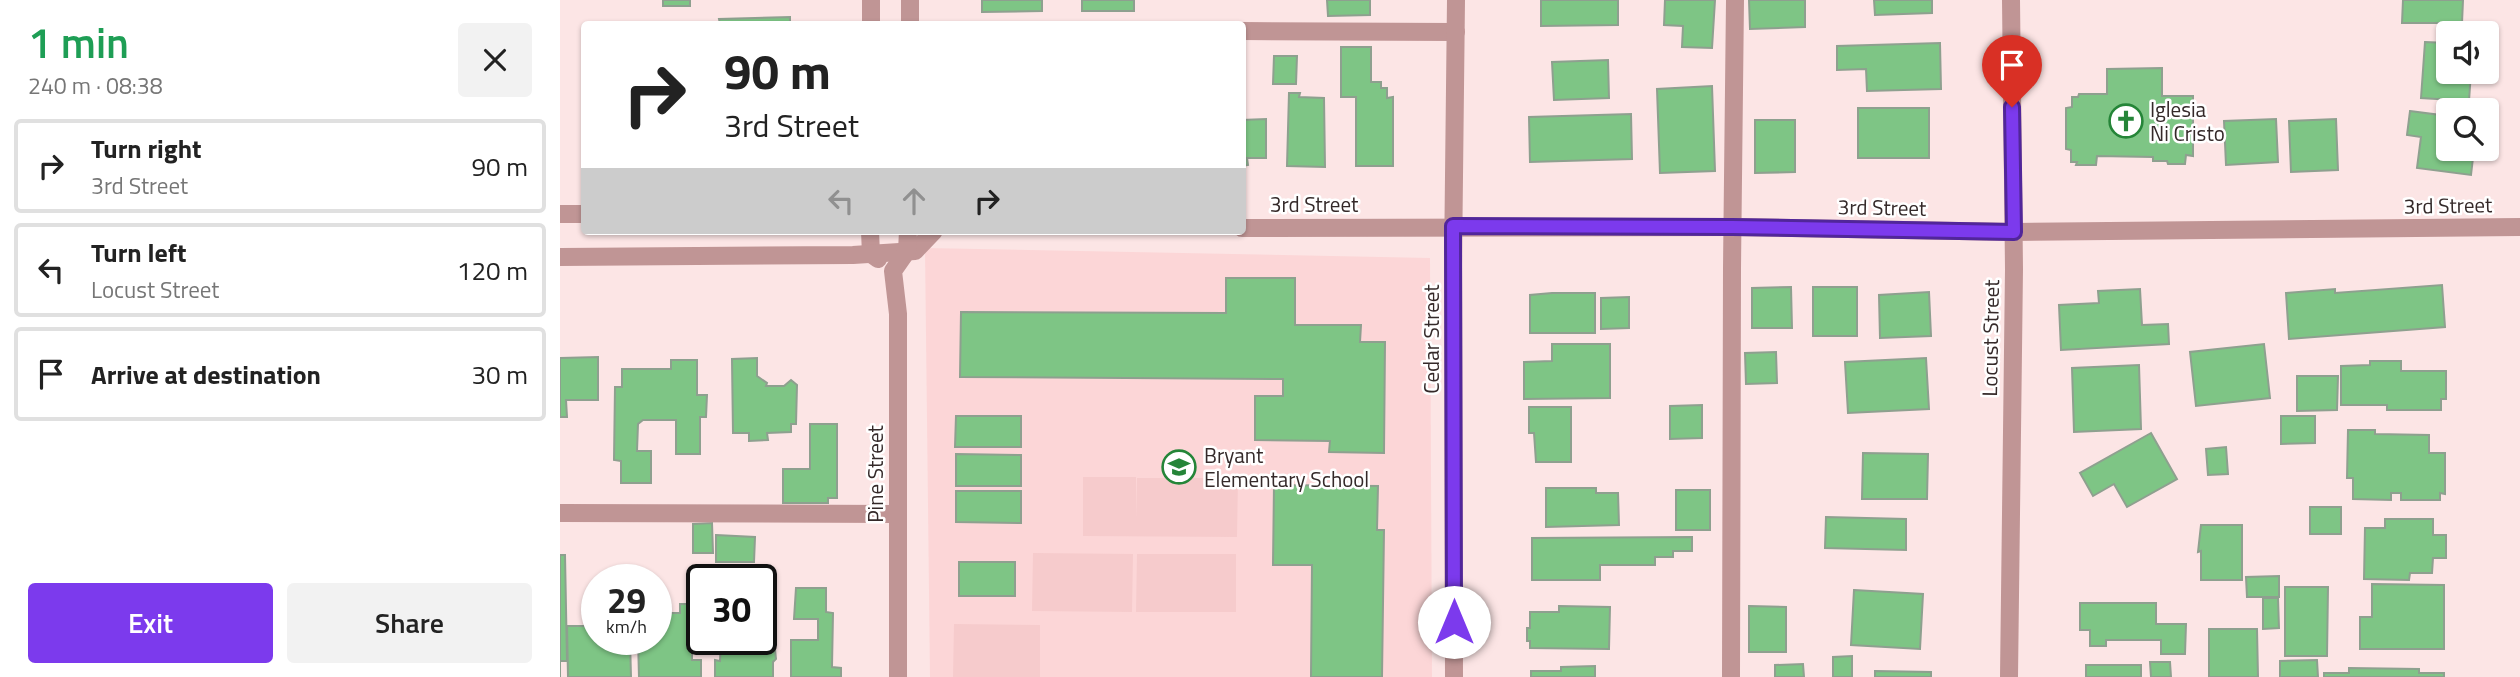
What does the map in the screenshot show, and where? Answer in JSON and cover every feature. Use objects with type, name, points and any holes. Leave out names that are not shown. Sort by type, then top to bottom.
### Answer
[{"type":"street","points":[[871,21],[872,0]]},
{"type":"street","points":[[910,0],[910,21]]},
{"type":"street","name":"Cedar Street","points":[[1454,677],[1453,226],[1456,0]]},
{"type":"street","points":[[1731,677],[1735,0]]},
{"type":"street","name":"Locust Street","points":[[2009,677],[2014,232],[2011,0]]},
{"type":"street","points":[[1246,31],[1456,32]]},
{"type":"street","points":[[560,214],[581,214]]},
{"type":"street","name":"3rd Street","points":[[1246,228],[1732,227],[2014,232],[2520,227]]},
{"type":"street","points":[[870,235],[871,254],[893,271],[907,251],[908,235]]},
{"type":"street","points":[[560,257],[871,254],[915,251],[930,235]]},
{"type":"street","name":"Pine Street","points":[[893,271],[898,314],[898,677]]},
{"type":"street","points":[[560,513],[897,514]]},
{"type":"shaded area","name":"Bryant Elementary School","points":[[925,248],[1430,258],[1432,677],[930,677]]},
{"type":"shaded area","points":[[1083,477],[1136,477],[1136,521],[1137,478],[1238,478],[1237,537],[1083,536]]},
{"type":"shaded area","points":[[1033,553],[1133,554],[1132,612],[1032,611]]},
{"type":"shaded area","points":[[1137,554],[1236,554],[1236,612],[1136,612]]},
{"type":"shaded area","points":[[954,624],[1040,625],[1040,677],[953,677]]},
{"type":"building","points":[[663,0],[690,0],[690,6],[663,6]]},
{"type":"building","points":[[982,0],[1042,0],[1042,11],[982,12]]},
{"type":"building","points":[[1082,0],[1134,0],[1134,11],[1082,11]]},
{"type":"building","points":[[1327,0],[1370,0],[1370,15],[1328,16]]},
{"type":"building","points":[[1541,0],[1618,0],[1618,25],[1541,26]]},
{"type":"building","points":[[1665,0],[1715,0],[1712,48],[1682,47],[1683,26],[1664,25]]},
{"type":"building","points":[[1749,0],[1805,0],[1805,27],[1750,29]]},
{"type":"building","points":[[1874,0],[1932,0],[1932,13],[1875,15]]},
{"type":"building","points":[[2403,0],[2463,0],[2462,21],[2402,23]]},
{"type":"building","points":[[790,17],[790,21],[719,21]]},
{"type":"building","points":[[2425,42],[2436,42],[2436,84],[2470,84],[2469,98],[2421,98]]},
{"type":"building","points":[[1940,43],[1941,89],[1867,91],[1866,69],[1837,70],[1837,46]]},
{"type":"building","points":[[1341,47],[1371,47],[1371,82],[1381,82],[1381,88],[1387,88],[1387,98],[1393,97],[1393,166],[1356,166],[1356,97],[1341,97]]},
{"type":"building","points":[[1274,56],[1297,56],[1296,84],[1273,84]]},
{"type":"building","points":[[1608,60],[1609,98],[1554,100],[1552,62]]},
{"type":"building","points":[[2162,68],[2162,96],[2193,96],[2193,156],[2186,155],[2185,164],[2153,161],[2153,157],[2097,156],[2096,165],[2076,165],[2077,162],[2071,162],[2071,150],[2066,149],[2066,108],[2072,107],[2072,97],[2078,97],[2079,94],[2107,94],[2107,69]]},
{"type":"building","points":[[1712,86],[1715,171],[1660,173],[1657,89]]},
{"type":"building","points":[[1289,93],[1300,93],[1299,97],[1324,98],[1325,167],[1287,166]]},
{"type":"building","points":[[1858,108],[1929,108],[1929,158],[1858,158]]},
{"type":"building","points":[[2410,111],[2436,114],[2436,161],[2473,161],[2471,175],[2417,168],[2421,137],[2407,135]]},
{"type":"building","points":[[1631,114],[1632,159],[1530,162],[1529,117]]},
{"type":"building","points":[[1266,119],[1266,158],[1247,158],[1246,165],[1246,120]]},
{"type":"building","points":[[2276,119],[2278,162],[2226,165],[2224,121]]},
{"type":"building","points":[[2336,119],[2338,170],[2291,172],[2289,121]]},
{"type":"building","points":[[1755,120],[1795,120],[1795,172],[1755,173]]},
{"type":"building","points":[[1226,278],[1295,278],[1295,325],[1361,325],[1360,342],[1385,342],[1384,453],[1329,452],[1330,441],[1255,440],[1255,396],[1283,396],[1283,379],[960,377],[961,312],[1226,313]]},
{"type":"building","points":[[2442,285],[2445,327],[2289,339],[2286,293],[2335,289],[2335,293]]},
{"type":"building","points":[[1791,287],[1792,328],[1752,328],[1752,288]]},
{"type":"building","points":[[1813,287],[1857,287],[1857,336],[1813,336]]},
{"type":"building","points":[[2140,289],[2142,325],[2168,324],[2169,344],[2061,350],[2059,305],[2099,303],[2098,291]]},
{"type":"building","points":[[1929,292],[1931,336],[1880,338],[1879,295]]},
{"type":"building","points":[[1595,293],[1595,333],[1530,333],[1530,295]]},
{"type":"building","points":[[1629,297],[1629,328],[1601,329],[1601,298]]},
{"type":"building","points":[[1552,344],[1610,344],[1610,398],[1524,399],[1524,362],[1552,361]]},
{"type":"building","points":[[2264,344],[2270,398],[2196,406],[2190,352]]},
{"type":"building","points":[[1776,352],[1777,383],[1746,384],[1745,353]]},
{"type":"building","points":[[598,357],[598,400],[566,400],[567,417],[560,417],[560,358]]},
{"type":"building","points":[[757,358],[757,376],[767,383],[766,386],[784,386],[791,380],[797,385],[796,424],[791,424],[791,432],[767,433],[768,440],[749,441],[749,433],[733,433],[732,359]]},
{"type":"building","points":[[1926,358],[1929,409],[1848,413],[1845,362]]},
{"type":"building","points":[[671,360],[697,360],[697,395],[707,395],[706,417],[700,417],[700,454],[676,454],[676,420],[643,420],[638,424],[637,451],[651,451],[651,483],[621,483],[621,461],[614,460],[615,387],[622,387],[622,369],[671,369]]},
{"type":"building","points":[[2370,361],[2401,361],[2401,371],[2446,371],[2446,399],[2441,399],[2441,410],[2387,410],[2387,405],[2341,405],[2341,366],[2370,365]]},
{"type":"building","points":[[2139,365],[2141,429],[2074,432],[2072,368]]},
{"type":"building","points":[[2297,376],[2338,376],[2337,410],[2297,411]]},
{"type":"building","points":[[1702,405],[1702,438],[1670,439],[1670,406]]},
{"type":"building","points":[[1529,407],[1571,407],[1571,462],[1536,462],[1534,433],[1529,433]]},
{"type":"building","points":[[956,416],[1021,416],[1021,447],[955,447]]},
{"type":"building","points":[[2281,416],[2315,416],[2315,443],[2281,444]]},
{"type":"building","points":[[810,424],[837,424],[837,498],[828,498],[828,503],[783,503],[783,469],[810,469]]},
{"type":"building","points":[[2348,430],[2375,430],[2375,434],[2429,435],[2429,453],[2445,453],[2445,494],[2440,493],[2440,500],[2401,500],[2401,493],[2391,493],[2391,500],[2353,499],[2353,478],[2347,478]]},
{"type":"building","points":[[2151,433],[2177,479],[2127,507],[2114,484],[2093,496],[2080,473]]},
{"type":"building","points":[[2226,447],[2228,474],[2208,475],[2206,449]]},
{"type":"building","points":[[1863,453],[1928,454],[1927,499],[1862,499]]},
{"type":"building","points":[[956,454],[1021,455],[1021,486],[956,486]]},
{"type":"building","points":[[1274,485],[1378,486],[1377,530],[1384,530],[1382,677],[1311,677],[1312,565],[1273,565]]},
{"type":"building","points":[[1546,488],[1596,488],[1596,493],[1618,493],[1619,525],[1546,527]]},
{"type":"building","points":[[1676,490],[1710,490],[1710,530],[1676,530]]},
{"type":"building","points":[[956,491],[1021,491],[1021,523],[956,522]]},
{"type":"building","points":[[2310,507],[2341,507],[2341,534],[2310,534]]},
{"type":"building","points":[[1826,517],[1906,519],[1906,550],[1825,548]]},
{"type":"building","points":[[2385,519],[2433,519],[2433,535],[2446,535],[2446,558],[2433,558],[2432,573],[2410,573],[2409,580],[2364,579],[2365,528],[2385,528]]},
{"type":"building","points":[[712,523],[713,553],[693,553],[693,524]]},
{"type":"building","points":[[2201,525],[2242,525],[2242,580],[2201,580],[2201,551],[2198,552]]},
{"type":"building","points":[[716,535],[755,537],[754,562],[716,562]]},
{"type":"building","points":[[1692,537],[1692,551],[1673,551],[1673,557],[1655,557],[1655,565],[1600,565],[1600,580],[1532,580],[1532,538]]},
{"type":"building","points":[[560,555],[565,555],[567,661],[560,661]]},
{"type":"building","points":[[959,562],[1015,562],[1015,596],[959,596]]},
{"type":"building","points":[[2279,576],[2279,597],[2247,597],[2246,577]]},
{"type":"building","points":[[2372,584],[2444,585],[2444,649],[2360,649],[2360,617],[2372,617]]},
{"type":"building","points":[[2285,587],[2328,587],[2327,656],[2285,656]]},
{"type":"building","points":[[796,588],[826,588],[826,612],[833,613],[832,667],[841,668],[841,677],[791,677],[791,640],[818,640],[818,619],[794,619]]},
{"type":"building","points":[[1854,590],[1923,594],[1920,649],[1851,645]]},
{"type":"building","points":[[2263,598],[2278,598],[2279,628],[2263,629]]},
{"type":"building","points":[[2080,603],[2156,603],[2156,624],[2186,624],[2185,654],[2161,654],[2161,640],[2106,640],[2106,646],[2090,646],[2090,630],[2080,630]]},
{"type":"building","points":[[680,604],[686,604],[686,655],[692,655],[692,660],[701,660],[701,677],[639,677],[638,655],[672,655],[672,613],[680,613]]},
{"type":"building","points":[[1559,606],[1610,607],[1609,649],[1530,648],[1527,628],[1530,628],[1530,612],[1559,612]]},
{"type":"building","points":[[1749,606],[1786,607],[1786,652],[1749,652]]},
{"type":"building","points":[[567,626],[581,626],[581,655],[630,655],[631,677],[568,677]]},
{"type":"building","points":[[2209,629],[2257,629],[2258,677],[2209,677]]},
{"type":"building","points":[[720,655],[776,655],[776,659],[773,662],[773,677],[715,677],[715,660],[720,661]]},
{"type":"building","points":[[1852,656],[1852,677],[1833,677],[1833,657]]},
{"type":"building","points":[[2317,660],[2318,677],[2280,677],[2280,661]]},
{"type":"building","points":[[2150,662],[2170,662],[2171,677],[2151,677]]},
{"type":"building","points":[[1803,664],[1804,677],[1775,677],[1775,665]]},
{"type":"building","points":[[2086,665],[2141,665],[2141,677],[2086,677]]},
{"type":"building","points":[[1595,666],[1595,677],[1531,677],[1531,671],[1561,671],[1561,667]]},
{"type":"building","points":[[2349,668],[2419,669],[2419,673],[2444,673],[2444,677],[2324,677],[2324,673],[2349,673]]},
{"type":"building","points":[[1875,671],[1931,672],[1931,677],[1875,677]]},
{"type":"place","name":"Iglesia Ni Cristo","points":[[2126,121]]},
{"type":"place","name":"Bryant Elementary School","points":[[1179,467]]},
{"type":"route","points":[[1454,622],[1453,226],[2014,232],[2012,107]]}]
